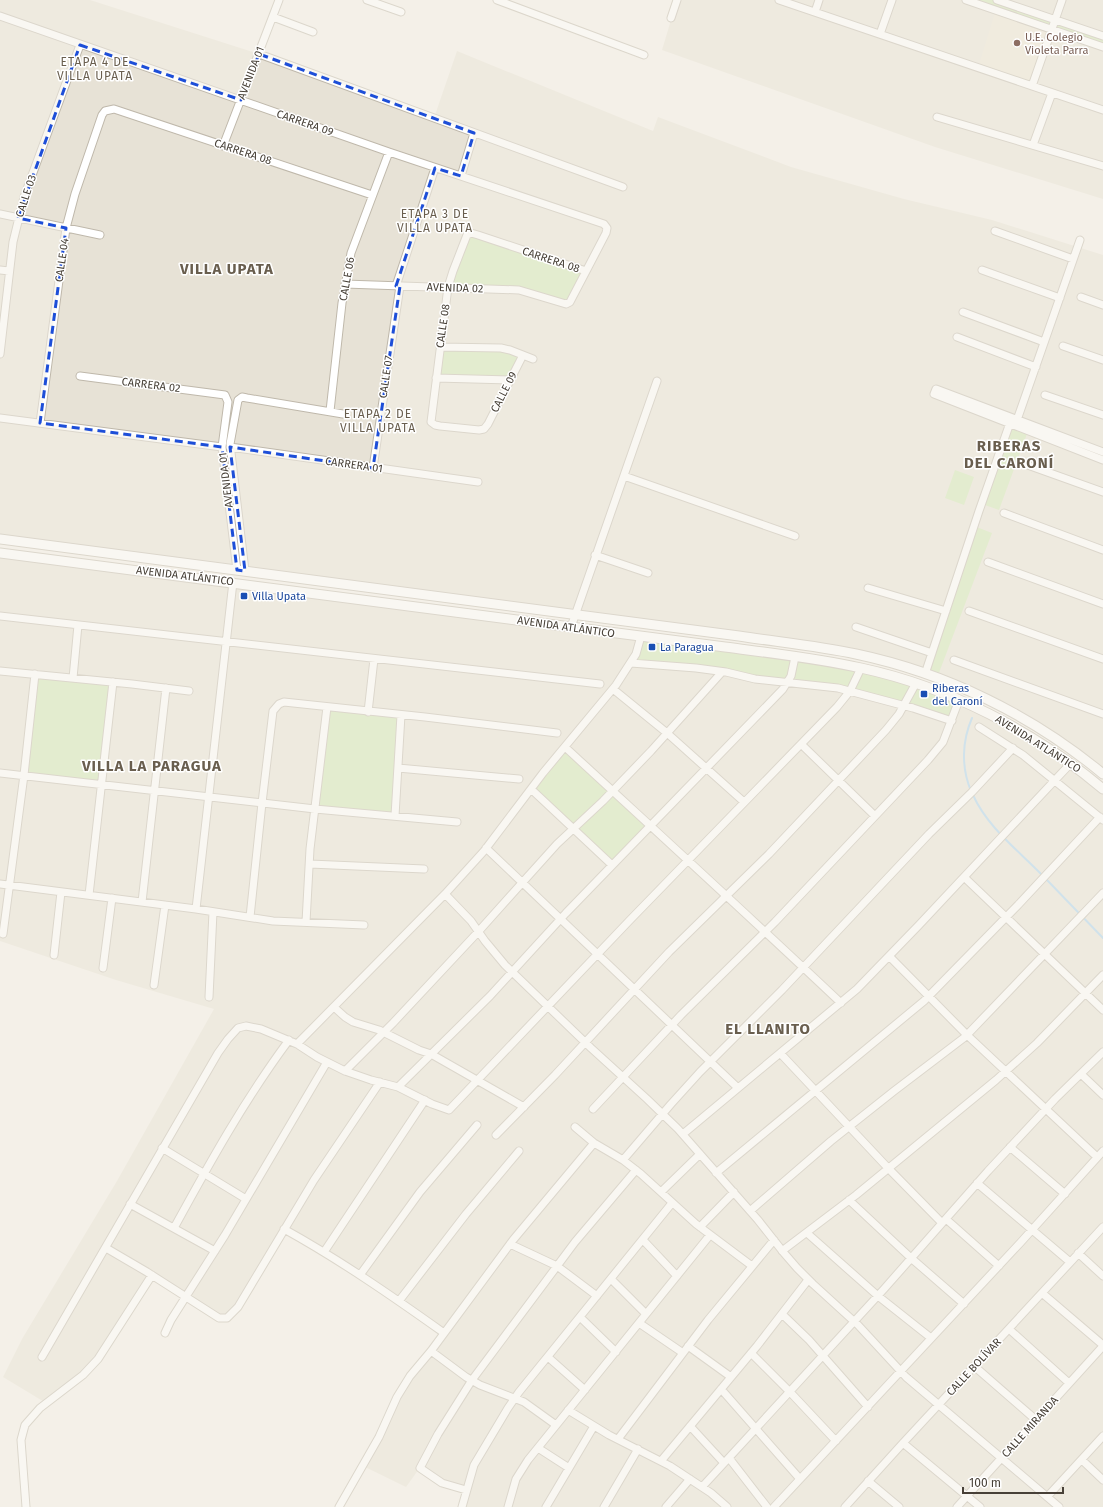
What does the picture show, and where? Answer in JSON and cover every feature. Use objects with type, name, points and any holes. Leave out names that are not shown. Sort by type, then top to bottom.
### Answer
[{"type":"street","name":"AVENIDA 01","points":[[223,146],[279,0]]},
{"type":"street","points":[[367,0],[401,12]]},
{"type":"street","points":[[497,0],[644,55]]},
{"type":"street","points":[[671,18],[677,0]]},
{"type":"street","points":[[780,0],[1103,110]]},
{"type":"street","points":[[815,12],[819,0]]},
{"type":"street","points":[[880,34],[892,0]]},
{"type":"street","points":[[966,0],[1103,47]]},
{"type":"street","points":[[997,0],[1103,36]]},
{"type":"street","points":[[1032,86],[1062,0]]},
{"type":"street","name":"CARRERA 09","points":[[0,16],[389,152],[604,224],[607,230],[586,271]]},
{"type":"street","points":[[273,17],[313,32]]},
{"type":"street","name":"CALLE 03","points":[[0,354],[13,242],[18,218],[24,197],[80,45]]},
{"type":"street","points":[[259,54],[623,187]]},
{"type":"street","points":[[1033,145],[1052,93]]},
{"type":"street","name":"CARRERA 08","points":[[114,109],[372,195]]},
{"type":"street","name":"CALLE 04","points":[[40,423],[66,228],[75,194],[102,115],[105,111],[114,109]]},
{"type":"street","points":[[937,117],[1103,166]]},
{"type":"street","points":[[461,176],[474,133]]},
{"type":"street","name":"CALLE 06","points":[[330,411],[345,284],[351,253],[389,152]]},
{"type":"street","name":"CALLE 07","points":[[373,468],[398,286],[436,168]]},
{"type":"street","points":[[0,214],[100,235]]},
{"type":"street","points":[[995,231],[1073,259]]},
{"type":"street","name":"CARRERA 08","points":[[471,233],[586,271]]},
{"type":"street","name":"CALLE 08","points":[[471,233],[466,237],[448,287],[430,420],[433,424],[440,426],[479,430],[484,429]]},
{"type":"street","points":[[925,674],[1013,421],[1036,367],[1080,240]]},
{"type":"street","points":[[0,270],[10,271]]},
{"type":"street","points":[[982,270],[1060,298]]},
{"type":"street","name":"AVENIDA 02","points":[[345,284],[519,290],[563,304],[570,302],[586,271]]},
{"type":"street","points":[[1081,297],[1103,305]]},
{"type":"street","points":[[963,312],[1044,342]]},
{"type":"street","points":[[957,337],[1036,367]]},
{"type":"street","points":[[1063,346],[1103,360]]},
{"type":"street","points":[[440,347],[501,348],[533,359]]},
{"type":"street","name":"CALLE 09","points":[[484,429],[488,424],[523,355]]},
{"type":"street","name":"CARRERA 02","points":[[80,376],[222,394]]},
{"type":"street","points":[[436,378],[510,380]]},
{"type":"street","points":[[571,627],[657,381]]},
{"type":"street","points":[[1103,452],[1013,421],[934,394],[936,389],[1013,421],[1103,460]]},
{"type":"street","name":"AVENIDA 01","points":[[222,394],[225,395],[228,402],[222,447],[241,571]]},
{"type":"street","points":[[1045,395],[1103,416]]},
{"type":"street","name":"AVENIDA 01","points":[[241,571],[230,447],[236,402],[242,397],[330,411]]},
{"type":"street","points":[[330,411],[343,414]]},
{"type":"street","points":[[0,418],[222,447]]},
{"type":"street","name":"CARRERA 01","points":[[230,447],[478,482]]},
{"type":"street","points":[[1022,462],[1103,492]]},
{"type":"street","points":[[624,476],[795,536]]},
{"type":"street","points":[[1004,513],[1103,550]]},
{"type":"street","name":"AVENIDA ATLÁNTICO","points":[[0,539],[842,652],[878,660],[925,674],[972,693],[1025,720],[1064,744],[1103,774]]},
{"type":"street","name":"AVENIDA ATLÁNTICO","points":[[0,553],[641,636],[795,657],[861,668],[916,683],[959,700],[1017,729],[1071,763],[1103,789]]},
{"type":"street","points":[[595,555],[648,573]]},
{"type":"street","points":[[988,562],[1103,604]]},
{"type":"street","points":[[196,909],[233,582]]},
{"type":"street","points":[[868,588],[946,611]]},
{"type":"street","points":[[969,611],[1103,659]]},
{"type":"street","points":[[0,616],[600,684]]},
{"type":"street","points":[[72,678],[78,625]]},
{"type":"street","points":[[856,627],[932,653]]},
{"type":"street","points":[[297,1044],[445,894],[486,848],[564,747],[613,689],[631,663],[639,648],[641,636]]},
{"type":"street","points":[[398,1087],[465,1021],[788,682],[791,676],[795,657]]},
{"type":"street","points":[[368,712],[374,659]]},
{"type":"street","points":[[954,660],[1103,714]]},
{"type":"street","points":[[631,663],[696,668],[755,679],[826,686],[904,705],[952,721]]},
{"type":"street","points":[[42,1357],[218,1053],[238,1028],[246,1026],[261,1029],[289,1040],[346,1071],[398,1087],[449,1110],[598,953],[801,744],[850,691],[861,668]]},
{"type":"street","points":[[0,671],[189,691]]},
{"type":"street","points":[[346,1071],[478,932],[558,844],[612,791],[667,733],[722,672]]},
{"type":"street","points":[[3,934],[24,776],[35,674]]},
{"type":"street","points":[[89,895],[112,682]]},
{"type":"street","points":[[496,1135],[586,1042],[669,952],[768,854],[893,722],[916,683]]},
{"type":"street","points":[[142,902],[166,688]]},
{"type":"street","points":[[613,689],[667,733],[744,802]]},
{"type":"street","points":[[593,1109],[622,1076],[765,932],[937,750],[943,742],[959,700]]},
{"type":"street","points":[[250,917],[262,803],[275,708],[279,704],[284,702],[557,733]]},
{"type":"street","points":[[306,922],[315,810],[327,707]]},
{"type":"street","points":[[395,816],[401,715]]},
{"type":"street","points":[[716,1173],[913,1010],[1006,918],[1101,819],[1056,780],[1013,748],[979,727]]},
{"type":"street","points":[[801,744],[875,816]]},
{"type":"street","points":[[564,747],[727,896],[841,1003]]},
{"type":"street","points":[[623,1160],[663,1113],[711,1061],[1013,748]]},
{"type":"street","points":[[683,1134],[857,989],[1071,763]]},
{"type":"street","points":[[398,768],[519,779]]},
{"type":"street","points":[[0,773],[209,796],[315,810],[457,822]]},
{"type":"street","points":[[531,789],[612,865]]},
{"type":"street","points":[[486,848],[598,953],[738,1088]]},
{"type":"street","points":[[310,864],[424,869]]},
{"type":"street","points":[[964,877],[1103,1010]]},
{"type":"street","points":[[0,884],[196,909],[273,921],[364,925]]},
{"type":"street","points":[[54,954],[61,892]]},
{"type":"street","points":[[750,1211],[850,1126],[967,1035],[1103,893]]},
{"type":"street","points":[[445,894],[512,971],[663,1113],[683,1134],[808,1280],[854,1321],[901,1372],[1059,1507]]},
{"type":"street","points":[[103,968],[112,898]]},
{"type":"street","points":[[154,985],[165,905]]},
{"type":"street","points":[[209,997],[213,912]]},
{"type":"street","points":[[889,956],[967,1035],[1098,1157]]},
{"type":"street","points":[[782,1251],[807,1233],[940,1127],[1037,1043],[1103,975]]},
{"type":"street","points":[[334,1007],[353,1022],[384,1032],[419,1050],[431,1054],[524,1107]]},
{"type":"street","points":[[174,1228],[204,1173],[258,1084],[289,1040]]},
{"type":"street","points":[[702,1487],[878,1296],[1010,1147],[1103,1052]]},
{"type":"street","points":[[780,1053],[888,1168],[944,1221],[999,1266]]},
{"type":"street","points":[[165,1333],[171,1320],[215,1251],[327,1062]]},
{"type":"street","points":[[1081,1074],[1103,1095]]},
{"type":"street","points":[[106,1248],[152,1275],[219,1318],[227,1318],[238,1307],[314,1180],[380,1082]]},
{"type":"street","points":[[324,1252],[425,1100]]},
{"type":"street","points":[[360,1275],[420,1192],[476,1125]]},
{"type":"street","points":[[575,1127],[594,1143],[623,1160],[636,1170],[700,1227],[752,1266]]},
{"type":"street","points":[[339,1507],[379,1437],[397,1397],[410,1376],[431,1351],[510,1244],[594,1143]]},
{"type":"street","points":[[1010,1147],[1065,1194]]},
{"type":"street","points":[[162,1148],[246,1199]]},
{"type":"street","points":[[399,1301],[461,1220],[519,1151]]},
{"type":"street","points":[[774,1507],[964,1304],[1103,1151]]},
{"type":"street","points":[[661,1192],[700,1154]]},
{"type":"street","points":[[466,1490],[442,1483],[420,1468],[438,1434],[472,1380],[575,1242],[636,1170]]},
{"type":"street","points":[[977,1183],[1070,1262]]},
{"type":"street","points":[[700,1227],[734,1192]]},
{"type":"street","points":[[849,1200],[911,1258],[964,1304]]},
{"type":"street","points":[[462,1507],[474,1465],[515,1398],[672,1203]]},
{"type":"street","points":[[130,1204],[215,1251]]},
{"type":"street","name":"CALLE BOLÍVAR","points":[[845,1507],[1103,1227]]},
{"type":"street","points":[[284,1230],[324,1252],[360,1275],[444,1333]]},
{"type":"street","points":[[807,1233],[878,1296],[932,1338]]},
{"type":"street","points":[[508,1507],[516,1479],[528,1460],[710,1235]]},
{"type":"street","points":[[643,1240],[677,1276]]},
{"type":"street","points":[[618,1439],[688,1346],[774,1240]]},
{"type":"street","points":[[510,1244],[558,1266],[597,1296]]},
{"type":"street","points":[[1078,1253],[1103,1276]]},
{"type":"street","points":[[26,1507],[21,1440],[24,1425],[40,1408],[89,1369],[98,1359],[152,1275]]},
{"type":"street","points":[[611,1279],[646,1314]]},
{"type":"street","points":[[661,1461],[751,1353],[808,1280]]},
{"type":"street","points":[[1042,1293],[1103,1346]]},
{"type":"street","points":[[782,1314],[823,1355],[868,1407]]},
{"type":"street","points":[[580,1317],[616,1352]]},
{"type":"street","points":[[639,1323],[683,1353]]},
{"type":"street","points":[[1009,1329],[1069,1383]]},
{"type":"street","points":[[688,1346],[731,1377]]},
{"type":"street","name":"CALLE MIRANDA","points":[[957,1507],[1103,1346]]},
{"type":"street","points":[[431,1351],[472,1380],[488,1389],[515,1398],[530,1405],[556,1425]]},
{"type":"street","points":[[751,1353],[836,1441]]},
{"type":"street","points":[[548,1357],[585,1390]]},
{"type":"street","points":[[974,1366],[1036,1420]]},
{"type":"street","points":[[721,1389],[800,1479]]},
{"type":"street","points":[[568,1410],[594,1426],[661,1461],[702,1487],[727,1507]]},
{"type":"street","points":[[546,1507],[594,1426]]},
{"type":"street","points":[[690,1426],[726,1460],[767,1507]]},
{"type":"street","points":[[1047,1497],[1103,1436]]},
{"type":"street","points":[[903,1443],[980,1507]]},
{"type":"street","points":[[538,1448],[569,1468]]},
{"type":"street","points":[[604,1507],[638,1449]]},
{"type":"street","points":[[1082,1460],[1103,1480]]},
{"type":"street","points":[[666,1507],[690,1479]]},
{"type":"street","points":[[868,1481],[898,1507]]},
{"type":"highlighted area","points":[[80,45],[241,100],[259,54],[474,133],[461,176],[435,168],[396,286],[400,286],[373,468],[230,447],[245,571],[237,570],[222,447],[40,423],[66,228],[18,218]]},
{"type":"shaded area","points":[[0,0],[90,0],[259,54],[434,118],[457,51],[653,131],[658,117],[791,167],[904,199],[992,220],[1103,255],[1103,774],[972,693],[858,655],[0,539]]},
{"type":"shaded area","points":[[677,0],[1103,0],[1103,199],[935,147],[662,50]]},
{"type":"shaded area","name":"U.E. Colegio Violeta Parra","points":[[996,10],[1052,29],[1032,86],[978,68]]},
{"type":"shaded area","points":[[0,553],[840,664],[992,716],[1103,789],[1103,1507],[462,1507],[466,1490],[453,1487],[419,1469],[406,1487],[363,1466],[397,1397],[444,1333],[284,1230],[238,1307],[223,1319],[152,1275],[98,1359],[46,1403],[3,1377],[22,1339],[117,1181],[214,1009],[116,980],[0,941]]},
{"type":"green space","points":[[966,0],[997,0],[1103,36],[1103,47]]},
{"type":"green space","points":[[467,235],[586,271],[570,302],[526,292],[448,287]]},
{"type":"green space","points":[[440,347],[490,348],[523,355],[510,380],[436,378]]},
{"type":"green space","points":[[1010,424],[1028,431],[999,510],[982,504]]},
{"type":"green space","points":[[955,470],[974,477],[964,505],[945,498]]},
{"type":"green space","points":[[974,526],[992,533],[937,678],[925,674]]},
{"type":"green space","points":[[641,636],[840,664],[959,700],[952,721],[856,692],[631,663]]},
{"type":"green space","points":[[35,674],[113,682],[102,784],[24,775]]},
{"type":"green space","points":[[327,707],[401,715],[395,816],[315,809]]},
{"type":"green space","points":[[565,747],[650,826],[612,865],[531,789]]},
{"type":"waterway","points":[[971,791],[964,763],[964,754],[966,736],[972,718]]},
{"type":"waterway","points":[[973,795],[979,807],[995,828],[1043,876]]},
{"type":"waterway","points":[[1046,879],[1103,938]]},
{"type":"place","name":"U.E. Colegio Violeta Parra","points":[[1017,43]]},
{"type":"place","name":"Villa Upata","points":[[244,596]]},
{"type":"place","name":"La Paragua","points":[[652,647]]},
{"type":"place","name":"Riberas del Caroní","points":[[924,694]]},
{"type":"district","name":"ETAPA 4 DE VILLA UPATA","points":[[95,69]]},
{"type":"district","name":"ETAPA 3 DE VILLA UPATA","points":[[435,221]]},
{"type":"district","name":"VILLA UPATA","points":[[227,269]]},
{"type":"district","name":"ETAPA 2 DE VILLA UPATA","points":[[378,421]]},
{"type":"district","name":"RIBERAS DEL CARONÍ","points":[[1009,454]]},
{"type":"district","name":"VILLA LA PARAGUA","points":[[152,766]]},
{"type":"district","name":"EL LLANITO","points":[[768,1029]]}]
